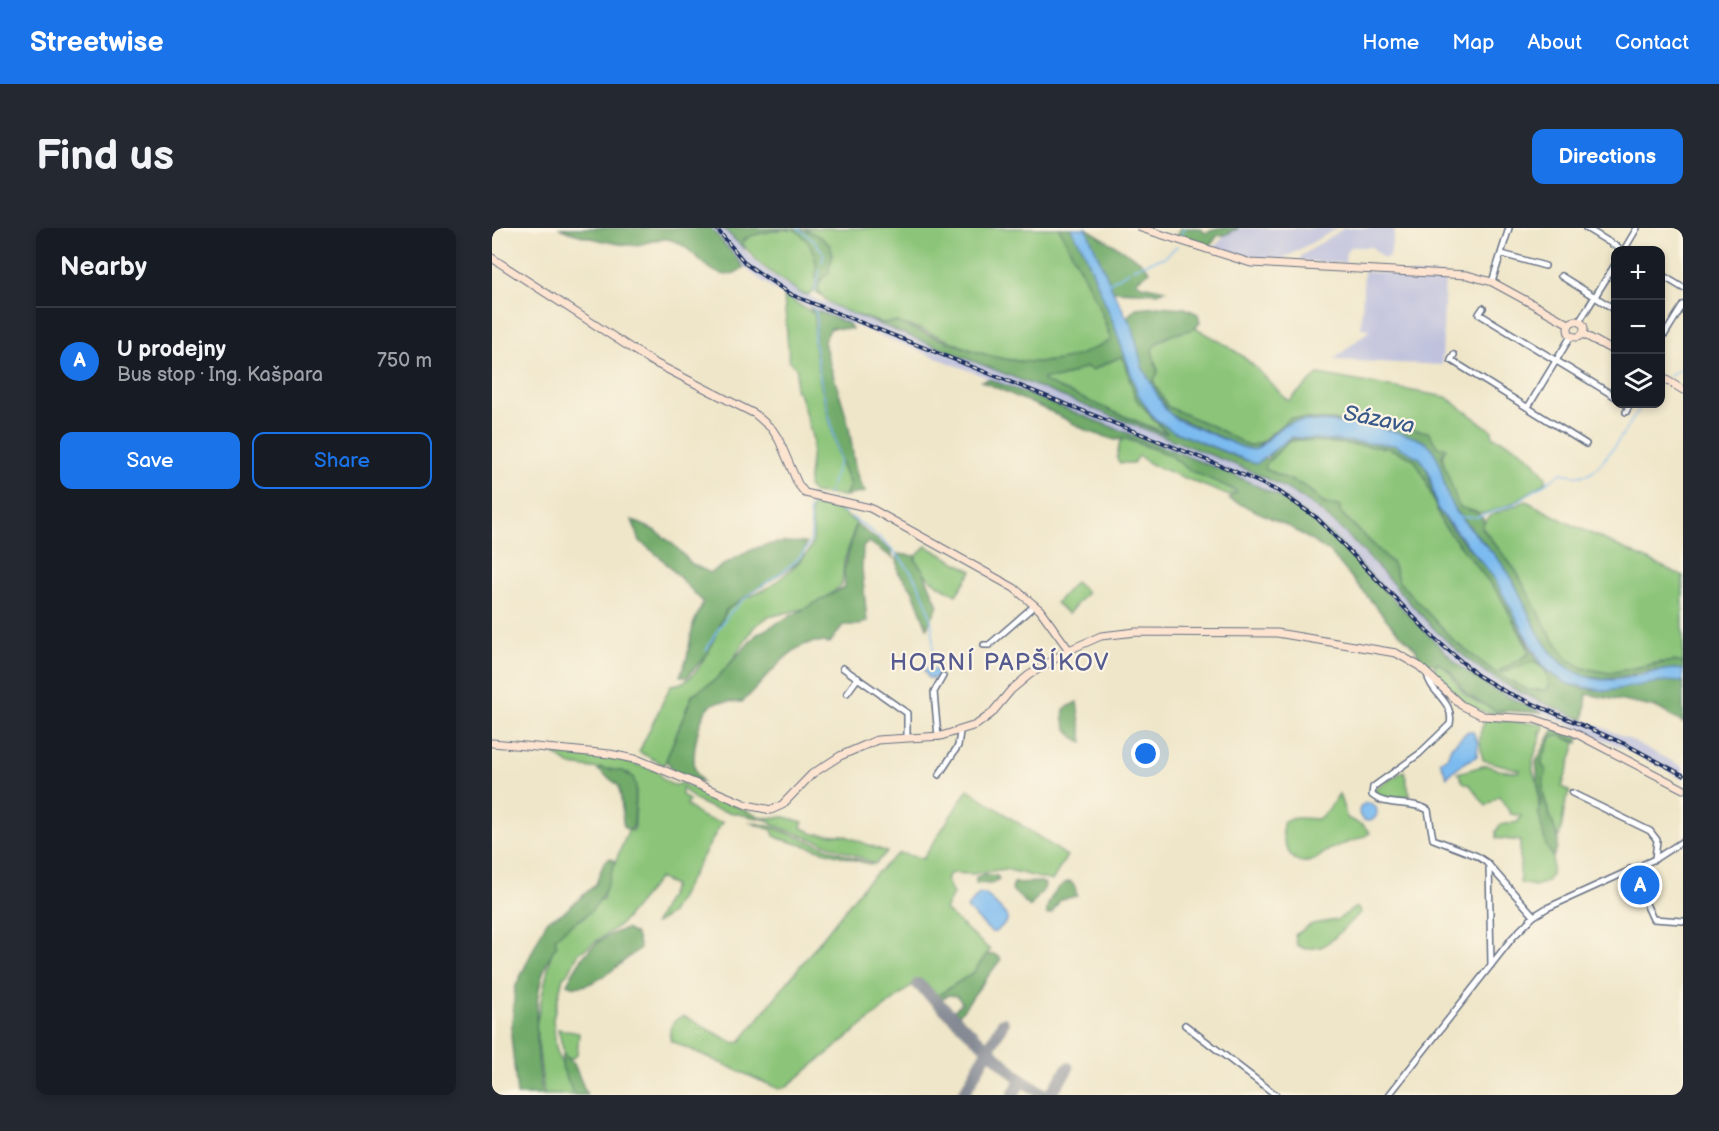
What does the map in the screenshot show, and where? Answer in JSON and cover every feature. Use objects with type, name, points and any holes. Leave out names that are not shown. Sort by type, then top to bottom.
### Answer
[{"type":"street","points":[[1141,228],[1251,263],[1447,272],[1492,282],[1569,324],[1580,322]]},
{"type":"street","points":[[1492,282],[1509,228]]},
{"type":"street","points":[[1586,228],[1616,246]]},
{"type":"street","points":[[1626,246],[1637,228]]},
{"type":"street","points":[[1502,254],[1545,266]]},
{"type":"street","points":[[492,258],[651,361],[755,414],[772,429],[779,440],[798,484],[805,493],[870,508],[1014,588],[1035,605],[1069,650]]},
{"type":"street","points":[[1580,322],[1611,271]]},
{"type":"street","points":[[1561,276],[1611,307]]},
{"type":"street","points":[[1665,277],[1683,288]]},
{"type":"street","points":[[1665,334],[1683,305]]},
{"type":"street","points":[[1483,308],[1477,317],[1611,394]]},
{"type":"street","points":[[1580,322],[1584,329],[1583,334]]},
{"type":"street","points":[[1569,324],[1567,330],[1571,336],[1576,338],[1583,334]]},
{"type":"street","points":[[1583,334],[1611,349]]},
{"type":"street","points":[[1528,407],[1571,336]]},
{"type":"street","points":[[1451,360],[1586,444]]},
{"type":"street","points":[[1665,379],[1683,390]]},
{"type":"street","points":[[984,645],[989,645],[1035,605]]},
{"type":"street","points":[[492,743],[610,754],[639,760],[747,805],[771,810],[782,805],[812,774],[840,756],[883,738],[938,737],[960,732],[976,725],[992,714],[1029,675],[1069,650],[1101,636],[1116,633],[1277,633],[1396,653],[1427,673],[1461,705],[1483,716],[1534,719],[1573,732],[1683,789]]},
{"type":"street","points":[[843,669],[907,713],[907,738]]},
{"type":"street","points":[[1427,673],[1427,680],[1450,709],[1450,723],[1419,754],[1373,787],[1372,795],[1380,800],[1426,808],[1430,813],[1433,839],[1477,856],[1489,865],[1534,916]]},
{"type":"street","points":[[938,737],[934,692],[943,676]]},
{"type":"street","points":[[847,693],[858,678]]},
{"type":"street","points":[[939,775],[958,746],[960,732]]},
{"type":"street","points":[[1572,793],[1650,831],[1657,840],[1655,859]]},
{"type":"street","points":[[1389,1095],[1491,965],[1534,916],[1655,859],[1683,841]]},
{"type":"street","points":[[1489,865],[1491,965]]},
{"type":"street","points":[[1630,869],[1653,919],[1683,921]]},
{"type":"street","points":[[1185,1025],[1276,1095]]},
{"type":"shaded area","points":[[711,228],[723,228],[761,267],[785,284],[814,298],[1236,465],[1282,486],[1311,505],[1340,529],[1456,649],[1481,670],[1520,692],[1627,738],[1683,767],[1683,779],[1623,748],[1501,695],[1474,678],[1432,640],[1332,536],[1305,513],[1276,495],[1232,474],[810,308],[779,293],[754,275],[737,260]]},
{"type":"shaded area","points":[[1239,228],[1338,228],[1279,261],[1241,256],[1215,247],[1225,235]]},
{"type":"shaded area","points":[[1344,228],[1395,228],[1390,255],[1384,259],[1372,247],[1350,247],[1346,252],[1345,263],[1300,261],[1301,256]]},
{"type":"shaded area","points":[[1364,272],[1445,275],[1442,365],[1333,360],[1371,329],[1361,328]]},
{"type":"green space","points":[[560,228],[711,228],[744,267],[733,274],[724,275],[706,266],[689,250],[671,240],[661,239],[636,245],[624,245],[583,236]]},
{"type":"green space","points":[[723,228],[789,228],[790,230],[772,230],[748,237],[743,240],[744,249]]},
{"type":"green space","points":[[789,228],[804,237],[815,257],[817,279],[815,288],[809,295],[802,294],[761,265],[742,244],[749,236]]},
{"type":"green space","points":[[793,228],[817,235],[831,248],[829,273],[820,280],[818,287],[821,295],[814,291],[816,264],[811,248]]},
{"type":"green space","points":[[805,228],[1059,228],[1099,306],[1111,341],[1065,359],[1040,362],[1014,360],[977,352],[903,324],[880,323],[853,314],[834,306],[821,294],[818,287],[832,259],[830,245]]},
{"type":"green space","points":[[1059,228],[1071,228],[1084,250],[1115,327],[1138,394],[1154,418],[1193,439],[1244,460],[1267,459],[1280,445],[1294,438],[1302,437],[1385,443],[1414,453],[1425,465],[1439,510],[1504,592],[1530,648],[1543,667],[1569,684],[1586,689],[1602,690],[1649,682],[1683,682],[1683,723],[1658,708],[1587,694],[1584,720],[1521,692],[1477,667],[1464,656],[1425,619],[1333,522],[1285,488],[1236,465],[856,315],[880,323],[896,322],[984,354],[1030,362],[1053,361],[1076,356],[1110,341],[1111,338],[1099,306]],"holes":[[[1122,356],[1136,399],[1167,433],[1162,433],[1043,381],[1043,378],[1060,378],[1086,367],[1092,370]],[[1299,440],[1389,448],[1414,459],[1424,476],[1442,523],[1499,594],[1528,646],[1529,654],[1499,671],[1502,673],[1534,661],[1546,673],[1549,682],[1547,690],[1528,690],[1500,676],[1454,641],[1399,582],[1393,564],[1340,512],[1340,506],[1324,504],[1306,487],[1265,469],[1265,465],[1288,442]]]},
{"type":"green space","points":[[1086,228],[1139,260],[1150,271],[1136,281],[1141,285],[1165,290],[1158,293],[1113,291]]},
{"type":"green space","points":[[1180,228],[1199,228],[1206,233],[1218,228],[1239,228],[1225,235],[1218,235],[1210,246],[1177,235]]},
{"type":"green space","points":[[784,296],[815,314],[814,343],[821,385],[838,454],[850,485],[845,496],[814,493],[808,487],[813,440],[800,395],[795,389],[797,369],[789,361]]},
{"type":"green space","points":[[1159,306],[1185,308],[1198,314],[1200,323],[1190,330],[1163,338],[1152,350],[1158,373],[1153,381],[1168,407],[1214,427],[1249,446],[1260,443],[1290,418],[1358,422],[1374,417],[1389,430],[1402,427],[1428,432],[1438,447],[1446,448],[1442,455],[1443,461],[1459,507],[1476,512],[1484,520],[1482,528],[1516,571],[1551,636],[1569,660],[1583,668],[1609,673],[1674,661],[1683,663],[1683,670],[1656,670],[1608,679],[1587,677],[1572,671],[1544,646],[1515,584],[1503,565],[1452,506],[1437,459],[1421,440],[1367,427],[1319,421],[1276,430],[1254,450],[1244,448],[1169,414],[1142,367],[1133,329],[1127,317],[1136,308]]},
{"type":"green space","points":[[810,308],[849,324],[852,329],[831,328],[824,341],[851,437],[856,469],[865,492],[845,496],[850,485],[838,454],[821,385],[814,343],[817,319]]},
{"type":"green space","points":[[1196,328],[1240,354],[1288,401],[1319,374],[1446,397],[1492,431],[1493,437],[1509,443],[1530,458],[1546,478],[1545,482],[1505,507],[1493,511],[1470,513],[1461,508],[1455,500],[1444,465],[1444,447],[1438,448],[1428,437],[1417,431],[1404,428],[1390,430],[1370,417],[1359,422],[1291,418],[1260,443],[1247,446],[1214,427],[1168,407],[1153,381],[1158,370],[1151,353],[1153,346],[1176,332]]},
{"type":"green space","points":[[1122,356],[1152,419],[1167,433],[1061,391],[1043,381],[1043,378],[1060,378],[1086,367],[1093,370]]},
{"type":"green space","points":[[989,379],[1232,474],[1286,500],[1332,536],[1458,665],[1492,689],[1542,713],[1494,710],[1467,695],[1450,671],[1438,663],[1435,666],[1432,663],[1426,665],[1418,657],[1416,649],[1393,627],[1330,552],[1290,527],[1229,499],[1231,495],[1237,493],[1235,490],[1189,470],[1170,455],[1128,438],[1115,440],[1087,431],[1056,414],[981,381]]},
{"type":"green space","points":[[1123,438],[1170,455],[1189,470],[1214,479],[1238,493],[1227,495],[1150,464],[1139,456],[1133,463],[1120,463],[1117,459],[1119,445]]},
{"type":"green space","points":[[1299,440],[1389,448],[1414,459],[1424,476],[1442,523],[1499,594],[1529,651],[1525,657],[1547,672],[1549,683],[1547,690],[1528,690],[1500,676],[1453,641],[1399,582],[1393,564],[1340,512],[1340,508],[1325,504],[1306,487],[1265,469],[1265,465],[1288,442]]},
{"type":"green space","points":[[1526,501],[1683,576],[1683,663],[1661,662],[1609,673],[1583,668],[1569,660],[1551,636],[1516,571],[1481,526],[1490,516]]},
{"type":"green space","points":[[821,503],[834,507],[856,523],[844,562],[842,585],[815,606],[768,617],[754,627],[728,667],[714,681],[692,695],[664,765],[639,752],[671,685],[692,676],[699,667],[727,611],[740,601],[770,586],[794,567],[808,552],[813,539],[811,510],[813,505]]},
{"type":"green space","points":[[632,520],[656,531],[692,564],[710,573],[745,553],[766,545],[806,543],[803,557],[797,563],[726,610],[708,653],[687,677],[680,676],[687,658],[693,625],[703,602],[661,558],[640,541]]},
{"type":"green space","points":[[856,524],[890,550],[893,558],[869,542],[863,547],[862,569],[867,621],[860,625],[843,625],[830,643],[806,644],[795,650],[776,666],[742,702],[713,704],[703,715],[695,744],[695,770],[702,782],[675,773],[666,760],[693,694],[714,681],[757,634],[845,587],[844,570]]},
{"type":"green space","points":[[926,546],[972,571],[956,595],[931,579],[920,568],[916,556]]},
{"type":"green space","points":[[897,554],[916,556],[915,560],[923,570],[938,606],[927,628],[912,589],[898,572]]},
{"type":"green space","points":[[1075,582],[1087,592],[1068,614],[1056,603]]},
{"type":"green space","points":[[1438,663],[1447,669],[1462,691],[1470,698],[1505,712],[1484,712],[1466,703],[1435,672],[1434,668]]},
{"type":"green space","points":[[1077,702],[1083,742],[1070,734],[1063,715],[1064,709]]},
{"type":"green space","points":[[1487,719],[1542,724],[1544,727],[1542,732],[1539,731],[1541,736],[1533,760],[1533,771],[1538,783],[1539,815],[1545,832],[1545,841],[1553,857],[1552,872],[1547,882],[1535,886],[1520,883],[1520,841],[1496,838],[1496,831],[1500,825],[1518,822],[1521,816],[1511,814],[1499,796],[1486,806],[1470,785],[1463,782],[1458,773],[1486,765],[1499,770],[1518,772],[1520,770],[1483,760],[1480,744],[1481,733]]},
{"type":"green space","points":[[1554,728],[1579,737],[1578,743],[1563,736],[1552,736],[1541,763],[1547,772],[1543,788],[1546,806],[1558,839],[1553,857],[1546,846],[1539,815],[1540,800],[1536,762]]},
{"type":"green space","points":[[1557,734],[1576,743],[1562,787],[1570,792],[1565,803],[1558,839],[1544,797],[1541,763],[1552,736]]},
{"type":"green space","points":[[553,753],[617,759],[658,771],[662,778],[671,784],[681,783],[763,818],[785,817],[803,822],[801,827],[814,834],[843,835],[887,852],[875,864],[773,825],[768,820],[714,809],[697,801],[682,788],[682,795],[690,801],[687,805],[691,809],[703,817],[722,822],[671,913],[654,925],[674,886],[659,878],[621,924],[578,954],[569,972],[563,977],[553,1019],[556,1048],[574,1095],[544,1095],[536,1025],[554,940],[569,925],[585,917],[598,900],[603,899],[606,884],[629,829],[633,831],[635,827],[636,798],[635,784],[629,773],[570,765]]},
{"type":"green space","points":[[600,768],[622,771],[633,777],[636,786],[634,825],[631,830],[624,828],[618,785],[598,770]]},
{"type":"green space","points":[[1404,771],[1410,795],[1393,799],[1378,797],[1374,789]]},
{"type":"green space","points":[[968,789],[1067,856],[1052,881],[1005,869],[972,874],[951,873],[946,879],[953,894],[945,910],[990,950],[974,972],[937,996],[920,979],[786,1087],[779,1089],[671,1041],[672,1025],[676,1019],[684,1016],[734,1043],[740,1042],[865,884],[900,853],[923,859]]},
{"type":"green space","points":[[1339,794],[1347,818],[1364,826],[1370,833],[1332,848],[1313,860],[1303,862],[1292,857],[1283,837],[1283,823],[1295,818],[1318,819],[1328,810]]},
{"type":"green space","points":[[749,822],[769,826],[873,865],[781,839],[774,836],[772,830]]},
{"type":"green space","points":[[611,858],[615,862],[600,899],[591,911],[555,939],[557,945],[541,979],[536,1018],[542,1095],[517,1095],[511,1035],[515,988],[547,920],[563,913],[596,884],[604,862]]},
{"type":"green space","points":[[985,874],[997,876],[999,879],[991,884],[976,883],[976,877]]},
{"type":"green space","points":[[1070,881],[1075,887],[1077,896],[1060,900],[1052,913],[1047,915],[1048,905],[1053,895],[1061,886]]},
{"type":"green space","points":[[1041,882],[1045,884],[1044,889],[1030,907],[1012,890],[1014,883]]},
{"type":"green space","points":[[1356,907],[1361,912],[1333,939],[1321,947],[1305,949],[1297,945],[1295,935],[1312,924],[1337,920]]},
{"type":"green space","points":[[626,929],[636,935],[640,948],[595,981],[585,985],[567,984],[590,949],[615,932]]},
{"type":"green space","points":[[994,954],[1001,959],[959,1015],[954,1011],[962,1002],[957,996],[948,995],[939,1000],[937,996],[974,972],[986,955]]},
{"type":"green space","points":[[558,1029],[579,1033],[577,1055],[571,1059],[565,1057]]},
{"type":"green space","points":[[563,1054],[574,1064],[587,1095],[574,1095],[562,1067]]},
{"type":"water","points":[[1071,228],[1086,228],[1113,291],[1133,329],[1142,367],[1165,409],[1176,419],[1244,448],[1254,450],[1284,425],[1302,421],[1363,426],[1406,435],[1422,441],[1431,447],[1435,454],[1446,492],[1453,507],[1509,574],[1541,638],[1559,660],[1571,669],[1596,679],[1618,679],[1674,669],[1683,670],[1683,682],[1665,681],[1606,691],[1568,684],[1549,672],[1540,661],[1493,576],[1437,508],[1429,472],[1420,458],[1395,445],[1291,437],[1256,464],[1173,431],[1154,418],[1138,394],[1115,327],[1084,250]]},
{"type":"water","points":[[927,668],[939,671],[939,679],[928,678],[924,670]]},
{"type":"water","points":[[1468,731],[1473,732],[1478,743],[1477,756],[1459,766],[1447,777],[1440,761],[1447,758],[1451,747]]},
{"type":"water","points":[[1368,803],[1374,806],[1377,812],[1374,818],[1368,821],[1362,818],[1359,812],[1362,806]]},
{"type":"water","points":[[979,894],[986,894],[1007,916],[1007,921],[996,932],[991,932],[967,908]]},
{"type":"waterway","points":[[798,228],[814,241],[824,254],[822,262]]},
{"type":"waterway","points":[[1181,235],[1184,228]]},
{"type":"waterway","points":[[1133,268],[1165,257],[1177,246]]},
{"type":"waterway","points":[[814,294],[820,269]]},
{"type":"waterway","points":[[1109,283],[1129,271]]},
{"type":"waterway","points":[[814,308],[817,320],[814,338],[820,378],[840,460],[828,494]]},
{"type":"waterway","points":[[1670,376],[1683,367]]},
{"type":"waterway","points":[[1460,517],[1478,517],[1512,505],[1561,473],[1579,476],[1589,474],[1609,453],[1639,408]]},
{"type":"waterway","points":[[706,651],[719,628],[735,608],[796,561],[808,546],[811,533],[809,509],[813,504],[827,502],[845,514]]},
{"type":"waterway","points":[[851,517],[889,546],[916,580],[931,621],[933,643],[931,668]]},
{"type":"taxiway","points":[[918,984],[1021,1080],[1045,1095]]},
{"type":"taxiway","points":[[963,1095],[1003,1023]]},
{"type":"taxiway","points":[[1050,1095],[1068,1068]]},
{"type":"taxiway","points":[[1013,1095],[1021,1080]]},
{"type":"railway","points":[[716,228],[746,264],[792,295],[1234,471],[1278,491],[1317,518],[1434,638],[1477,675],[1504,691],[1625,744],[1683,775]]},
{"type":"place","name":"U prodejny","points":[[1640,885]]},
{"type":"district","name":"HORNÍ PAPŠÍKOV","points":[[1000,662]]},
{"type":"water label","name":"Sázava","points":[[1379,420]]}]
